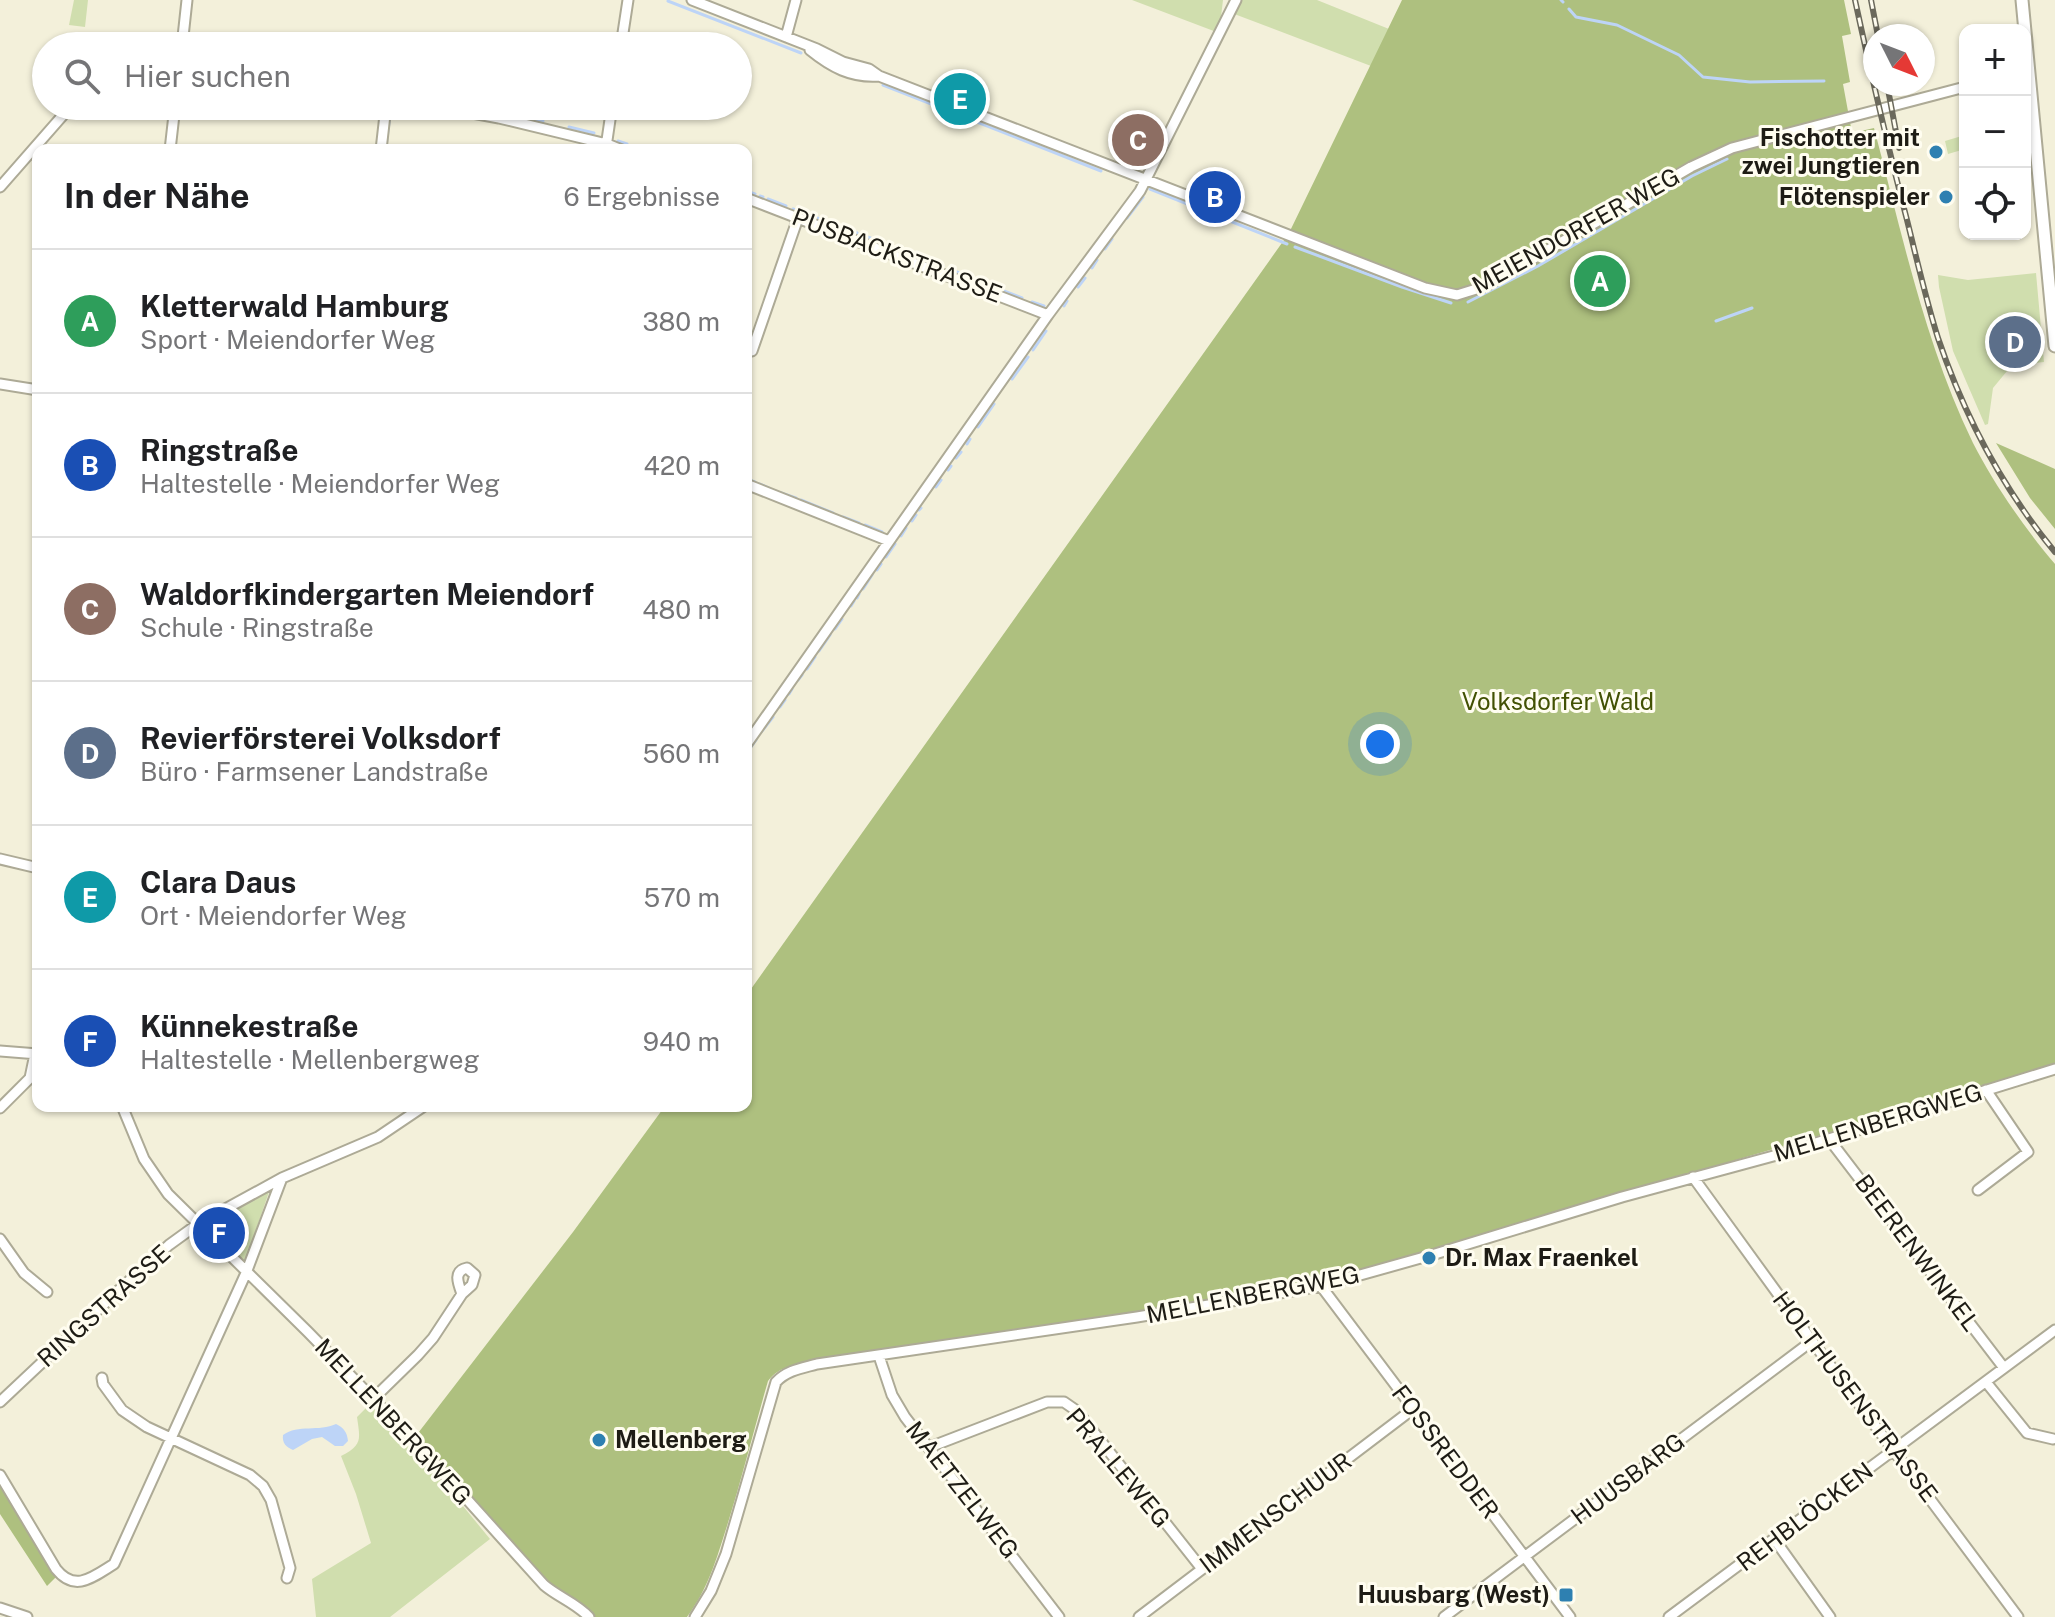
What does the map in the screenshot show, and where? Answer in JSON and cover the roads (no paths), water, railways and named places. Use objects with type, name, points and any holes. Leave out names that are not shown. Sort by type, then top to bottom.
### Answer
[{"type":"main road","points":[[2022,0],[2024,24]]},
{"type":"main road","points":[[2030,96],[2051,273],[2055,346]]},
{"type":"street","points":[[184,32],[187,0]]},
{"type":"street","points":[[623,32],[628,0]]},
{"type":"street","name":"MEIENDORFER WEG","points":[[692,0],[801,43],[840,71],[879,76],[940,98],[1425,288],[1457,295],[1486,286],[1691,167],[1732,148],[1959,89]]},
{"type":"street","points":[[786,37],[796,0]]},
{"type":"street","points":[[752,736],[1048,315],[1147,180],[1236,0]]},
{"type":"street","points":[[38,144],[59,120]]},
{"type":"street","points":[[171,144],[174,120]]},
{"type":"street","points":[[382,144],[384,120]]},
{"type":"street","points":[[506,120],[595,144]]},
{"type":"street","points":[[606,144],[610,120]]},
{"type":"street","points":[[0,187],[32,150]]},
{"type":"street","name":"PUSBACKSTRASSE","points":[[752,200],[1048,315]]},
{"type":"street","points":[[752,351],[798,218]]},
{"type":"street","points":[[0,384],[32,389]]},
{"type":"street","points":[[752,486],[889,541]]},
{"type":"street","points":[[0,859],[32,867]]},
{"type":"street","points":[[0,1051],[32,1054]]},
{"type":"street","name":"MELLENBERGWEG","points":[[695,1617],[711,1591],[726,1554],[776,1382],[790,1372],[817,1364],[1321,1286],[1777,1155],[2055,1069]]},
{"type":"street","points":[[0,1108],[30,1078],[32,1071]]},
{"type":"street","points":[[1978,1190],[2028,1152],[1986,1090]]},
{"type":"street","name":"MELLENBERGWEG","points":[[124,1112],[144,1159],[168,1194],[419,1446],[544,1585],[589,1617]]},
{"type":"street","name":"RINGSTRASSE","points":[[0,1402],[128,1281],[198,1224],[282,1178],[378,1137],[415,1112]]},
{"type":"street","name":"BEERENWINKEL","points":[[1829,1139],[2004,1368]]},
{"type":"street","name":"HOLTHUSENSTRASSE","points":[[1693,1177],[2018,1617]]},
{"type":"street","points":[[0,1475],[62,1576],[82,1582],[117,1562],[246,1273],[282,1178]]},
{"type":"street","points":[[0,1239],[24,1273],[47,1292]]},
{"type":"street","name":"FOSSREDDER","points":[[1321,1286],[1570,1617]]},
{"type":"street","points":[[373,1399],[433,1338],[462,1294]]},
{"type":"street","name":"REHBLÖCKEN","points":[[1669,1617],[2055,1330]]},
{"type":"street","name":"HUUSBARG","points":[[1444,1617],[1812,1341]]},
{"type":"street","name":"MAETZELWEG","points":[[879,1356],[892,1395],[905,1417],[1059,1617]]},
{"type":"street","points":[[102,1378],[122,1410],[147,1427],[250,1475],[263,1486],[271,1500],[290,1568],[287,1578]]},
{"type":"street","points":[[1986,1382],[2027,1433],[2053,1439]]},
{"type":"street","name":"PRALLEWEG","points":[[930,1447],[1047,1402],[1064,1402],[1077,1411],[1202,1569]]},
{"type":"street","name":"IMMENSCHUUR","points":[[1139,1617],[1413,1409]]},
{"type":"street","points":[[1775,1540],[1830,1617]]},
{"type":"street","points":[[0,1608],[27,1617]]},
{"type":"water","points":[[336,1424],[347,1435],[348,1441],[343,1446],[335,1446],[322,1437],[293,1450],[283,1440],[283,1435],[289,1432]]},
{"type":"waterway","points":[[668,1],[747,32]]},
{"type":"waterway","points":[[1569,9],[1576,17],[1617,25],[1679,55],[1703,77],[1750,82],[1824,81]]},
{"type":"waterway","points":[[752,34],[801,53]]},
{"type":"waterway","points":[[883,85],[1101,171]]},
{"type":"waterway","points":[[386,144],[389,120]]},
{"type":"waterway","points":[[538,120],[543,121]]},
{"type":"waterway","points":[[569,127],[594,133]]},
{"type":"waterway","points":[[618,141],[627,144]]},
{"type":"waterway","points":[[1468,302],[1727,159]]},
{"type":"waterway","points":[[1150,189],[1287,244]]},
{"type":"waterway","points":[[1127,218],[1143,197]]},
{"type":"waterway","points":[[768,199],[786,206]]},
{"type":"waterway","points":[[793,209],[808,214]]},
{"type":"waterway","points":[[814,217],[824,220]]},
{"type":"waterway","points":[[837,225],[857,233]]},
{"type":"waterway","points":[[865,236],[883,243]]},
{"type":"waterway","points":[[1105,249],[1112,239]]},
{"type":"waterway","points":[[889,246],[905,252]]},
{"type":"waterway","points":[[1295,247],[1451,303]]},
{"type":"waterway","points":[[912,255],[918,257]]},
{"type":"waterway","points":[[924,259],[943,266]]},
{"type":"waterway","points":[[1092,268],[1097,260]]},
{"type":"waterway","points":[[949,269],[967,276]]},
{"type":"waterway","points":[[1078,287],[1085,278]]},
{"type":"waterway","points":[[974,279],[984,283]]},
{"type":"waterway","points":[[991,286],[1022,298]]},
{"type":"waterway","points":[[1064,306],[1067,301]]},
{"type":"waterway","points":[[1032,302],[1044,306]]},
{"type":"waterway","points":[[1716,321],[1752,308]]},
{"type":"waterway","points":[[1033,350],[1046,331]]},
{"type":"waterway","points":[[1012,379],[1028,357]]},
{"type":"waterway","points":[[978,427],[994,404]]},
{"type":"waterway","points":[[967,444],[970,439]]},
{"type":"waterway","points":[[956,458],[961,452]]},
{"type":"waterway","points":[[948,470],[951,466]]},
{"type":"waterway","points":[[936,487],[941,480]]},
{"type":"waterway","points":[[760,484],[769,488]]},
{"type":"waterway","points":[[781,493],[796,498]]},
{"type":"waterway","points":[[801,500],[833,513]]},
{"type":"waterway","points":[[912,521],[916,515]]},
{"type":"waterway","points":[[843,517],[859,523]]},
{"type":"waterway","points":[[865,525],[882,532]]},
{"type":"waterway","points":[[901,536],[906,528]]},
{"type":"waterway","points":[[886,557],[895,544]]},
{"type":"waterway","points":[[877,570],[881,564]]},
{"type":"waterway","points":[[863,589],[872,575]]},
{"type":"waterway","points":[[857,598],[859,594]]},
{"type":"waterway","points":[[851,606],[854,601]]},
{"type":"waterway","points":[[835,629],[842,619]]},
{"type":"waterway","points":[[819,651],[830,635]]},
{"type":"waterway","points":[[807,669],[815,657]]},
{"type":"waterway","points":[[798,680],[802,675]]},
{"type":"waterway","points":[[789,694],[792,689]]},
{"type":"waterway","points":[[780,707],[785,700]]},
{"type":"waterway","points":[[762,731],[773,717]]},
{"type":"waterway","points":[[752,746],[756,740]]},
{"type":"railway","points":[[1855,0],[1886,138],[1948,367],[2002,477],[2055,552]]},
{"type":"railway","points":[[1871,0],[1876,24]]},
{"type":"railway","points":[[1889,96],[1899,148]]},
{"type":"place","name":"Clara Daus","points":[[960,99]]},
{"type":"place","name":"Waldorfkindergarten Meiendorf","points":[[1138,140]]},
{"type":"place","name":"Fischotter mit zwei Jungtieren","points":[[1936,152]]},
{"type":"place","name":"Ringstraße","points":[[1215,197]]},
{"type":"place","name":"Flötenspieler","points":[[1946,197]]},
{"type":"place","name":"Kletterwald Hamburg","points":[[1600,281]]},
{"type":"place","name":"Revierförsterei Volksdorf","points":[[2015,342]]},
{"type":"place","name":"Künnekestraße","points":[[219,1233]]},
{"type":"place","name":"Dr. Max Fraenkel","points":[[1429,1258]]},
{"type":"place","name":"Mellenberg","points":[[599,1440]]},
{"type":"place","name":"Huusbarg (West)","points":[[1566,1595]]},
{"type":"park label","name":"Volksdorfer Wald","points":[[1558,702]]}]
